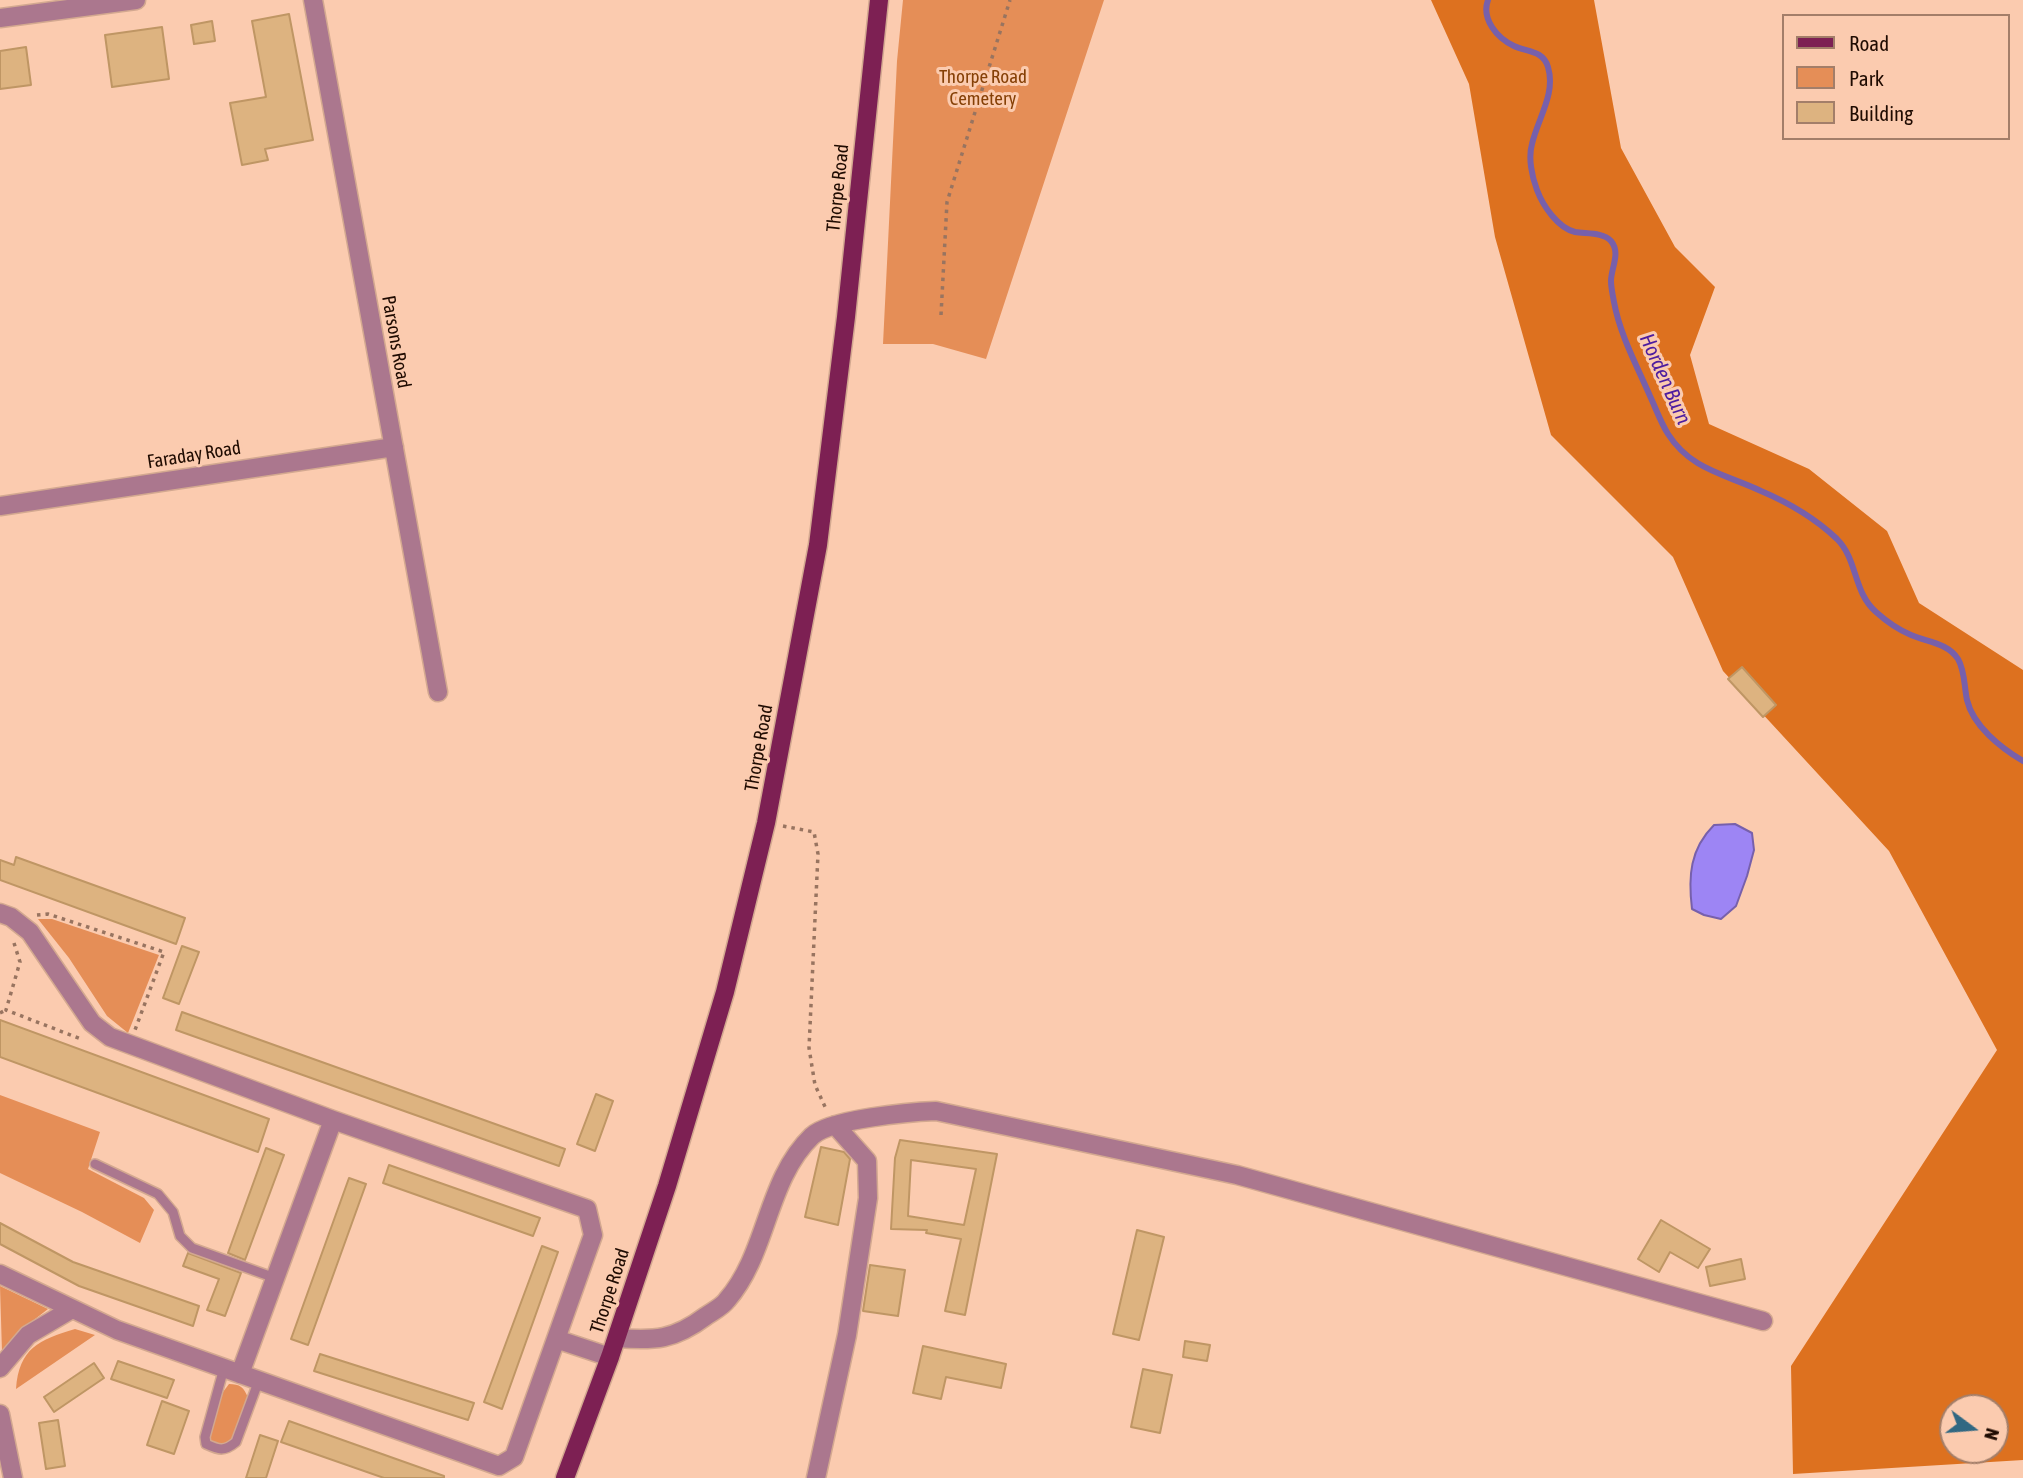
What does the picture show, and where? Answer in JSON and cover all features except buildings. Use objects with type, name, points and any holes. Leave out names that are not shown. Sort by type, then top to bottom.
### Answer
[{"type":"main road","name":"Thorpe Road","points":[[565,1478],[617,1338],[667,1186],[725,992],[766,823],[818,545],[846,317],[879,0]]},
{"type":"street","points":[[0,18],[136,0]]},
{"type":"street","name":"Parsons Road","points":[[313,0],[438,692]]},
{"type":"street","name":"Faraday Road","points":[[0,506],[394,447]]},
{"type":"street","points":[[0,1274],[117,1330],[499,1466],[514,1457],[593,1235],[587,1209],[110,1037],[92,1023],[30,932],[5,915]]},
{"type":"street","points":[[617,1338],[663,1340],[698,1322],[726,1302],[745,1276],[777,1193],[793,1161],[813,1135],[835,1125],[909,1112],[936,1111],[1210,1169],[1763,1321]]},
{"type":"street","points":[[232,1371],[275,1278],[333,1119]]},
{"type":"street","points":[[816,1478],[846,1335],[868,1198],[867,1161],[835,1125]]},
{"type":"street","points":[[0,1368],[28,1335],[72,1309]]},
{"type":"street","points":[[556,1339],[610,1357]]},
{"type":"street","points":[[0,1414],[7,1469]]},
{"type":"lane","points":[[95,1164],[158,1194],[173,1212],[180,1236],[192,1248],[275,1278]]},
{"type":"lane","points":[[232,1371],[205,1437],[206,1444],[219,1450],[229,1448],[236,1442],[259,1380]]},
{"type":"path","points":[[941,315],[947,202],[1010,0]]},
{"type":"path","points":[[766,823],[814,832],[818,854],[809,1048],[815,1085],[835,1125]]},
{"type":"path","points":[[0,1013],[6,1010],[20,962],[5,915],[48,914],[164,952],[129,1045]]},
{"type":"path","points":[[6,1010],[99,1045],[110,1037]]},
{"type":"green space","name":"Thorpe Road Cemetery","points":[[903,0],[1104,0],[986,359],[933,344],[883,344],[897,61]]},
{"type":"green space","points":[[38,919],[52,919],[159,955],[128,1033],[107,1016],[69,958]]},
{"type":"green space","points":[[0,1095],[100,1132],[88,1169],[144,1198],[154,1210],[140,1243],[0,1173]]},
{"type":"green space","points":[[0,1286],[48,1309],[21,1330],[2,1352]]},
{"type":"green space","points":[[75,1329],[95,1335],[16,1389],[21,1364],[26,1355],[41,1342]]},
{"type":"green space","points":[[229,1384],[241,1387],[248,1398],[231,1441],[224,1447],[212,1443],[209,1437],[223,1392]]},
{"type":"shaded area","points":[[1431,0],[1594,0],[1621,148],[1675,247],[1715,287],[1690,355],[1709,424],[1809,469],[1887,531],[1919,603],[2023,670],[2023,1460],[2009,1461],[2009,1394],[1939,1394],[1939,1464],[1957,1464],[1793,1474],[1791,1366],[1997,1050],[1889,851],[1723,671],[1673,557],[1551,435],[1495,237],[1469,84]]},
{"type":"shaded area","points":[[1735,824],[1752,833],[1754,850],[1747,876],[1736,906],[1721,919],[1704,915],[1692,909],[1690,885],[1695,853],[1714,825]]},
{"type":"waterway","name":"Horden Burn","points":[[1488,0],[1487,14],[1496,33],[1514,46],[1538,54],[1546,61],[1550,87],[1530,155],[1535,185],[1547,209],[1563,226],[1575,232],[1604,236],[1614,246],[1611,284],[1620,326],[1668,434],[1687,456],[1698,463],[1771,495],[1820,525],[1837,539],[1849,556],[1859,586],[1869,604],[1897,628],[1943,646],[1954,654],[1962,668],[1967,700],[1975,719],[1997,743],[2023,761]]}]
